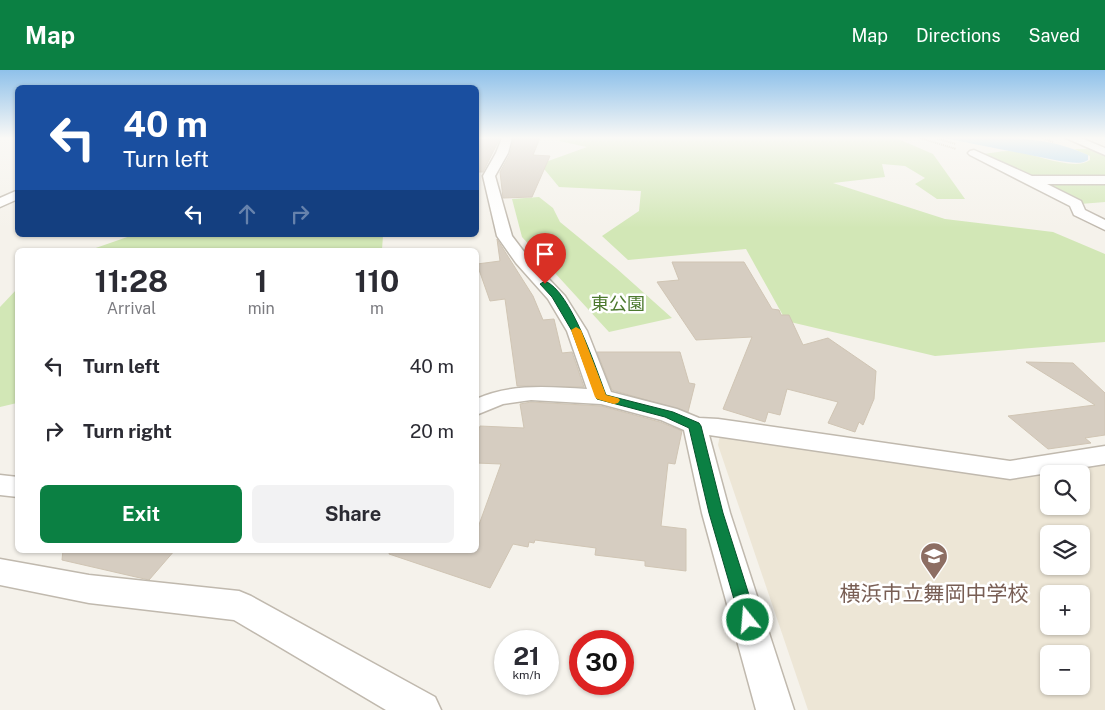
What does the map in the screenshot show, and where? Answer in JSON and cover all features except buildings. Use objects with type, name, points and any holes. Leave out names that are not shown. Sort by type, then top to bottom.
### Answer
[{"type":"street","points":[[494,168],[489,176],[505,236],[522,260],[556,296],[577,331],[601,397]]},
{"type":"street","points":[[1005,168],[1076,204],[1079,212],[1105,226]]},
{"type":"street","points":[[1030,180],[1105,180]]},
{"type":"street","points":[[0,203],[15,196]]},
{"type":"street","points":[[479,407],[498,398],[531,393],[601,397],[669,414],[695,426],[718,427],[1010,470],[1105,455]]},
{"type":"street","points":[[695,426],[716,513],[775,710]]},
{"type":"street","points":[[0,485],[15,487]]},
{"type":"street","points":[[0,572],[89,590],[239,606],[422,710]]},
{"type":"shaded area","name":"横浜市立舞岡中学校","points":[[720,435],[1019,479],[1040,476],[1040,515],[1090,515],[1090,467],[1105,465],[1105,710],[808,710],[718,445]]},
{"type":"green space","points":[[543,168],[883,168],[885,177],[833,183],[945,219],[1053,232],[1105,254],[1105,342],[935,356],[786,321],[746,249],[628,260],[602,236],[639,211],[641,191],[559,187]]},
{"type":"green space","points":[[908,168],[943,168],[965,199],[937,199],[915,184],[925,178]]},
{"type":"green space","points":[[1011,168],[1105,168],[1105,178],[1033,179]]},
{"type":"green space","points":[[1039,181],[1105,182],[1105,202],[1080,204]]},
{"type":"green space","name":"東公園","points":[[539,197],[553,208],[560,222],[616,268],[672,318],[609,332],[522,237],[512,199]]},
{"type":"green space","points":[[127,237],[383,237],[382,248],[96,248]]},
{"type":"green space","points":[[15,291],[15,403],[0,407],[0,307]]},
{"type":"slow traffic","points":[[576,330],[601,397],[614,400]]},
{"type":"place","name":"横浜市立舞岡中学校","points":[[934,580]]},
{"type":"route","points":[[545,284],[556,296],[577,331],[601,397],[669,414],[695,426],[716,513],[748,620]]}]
